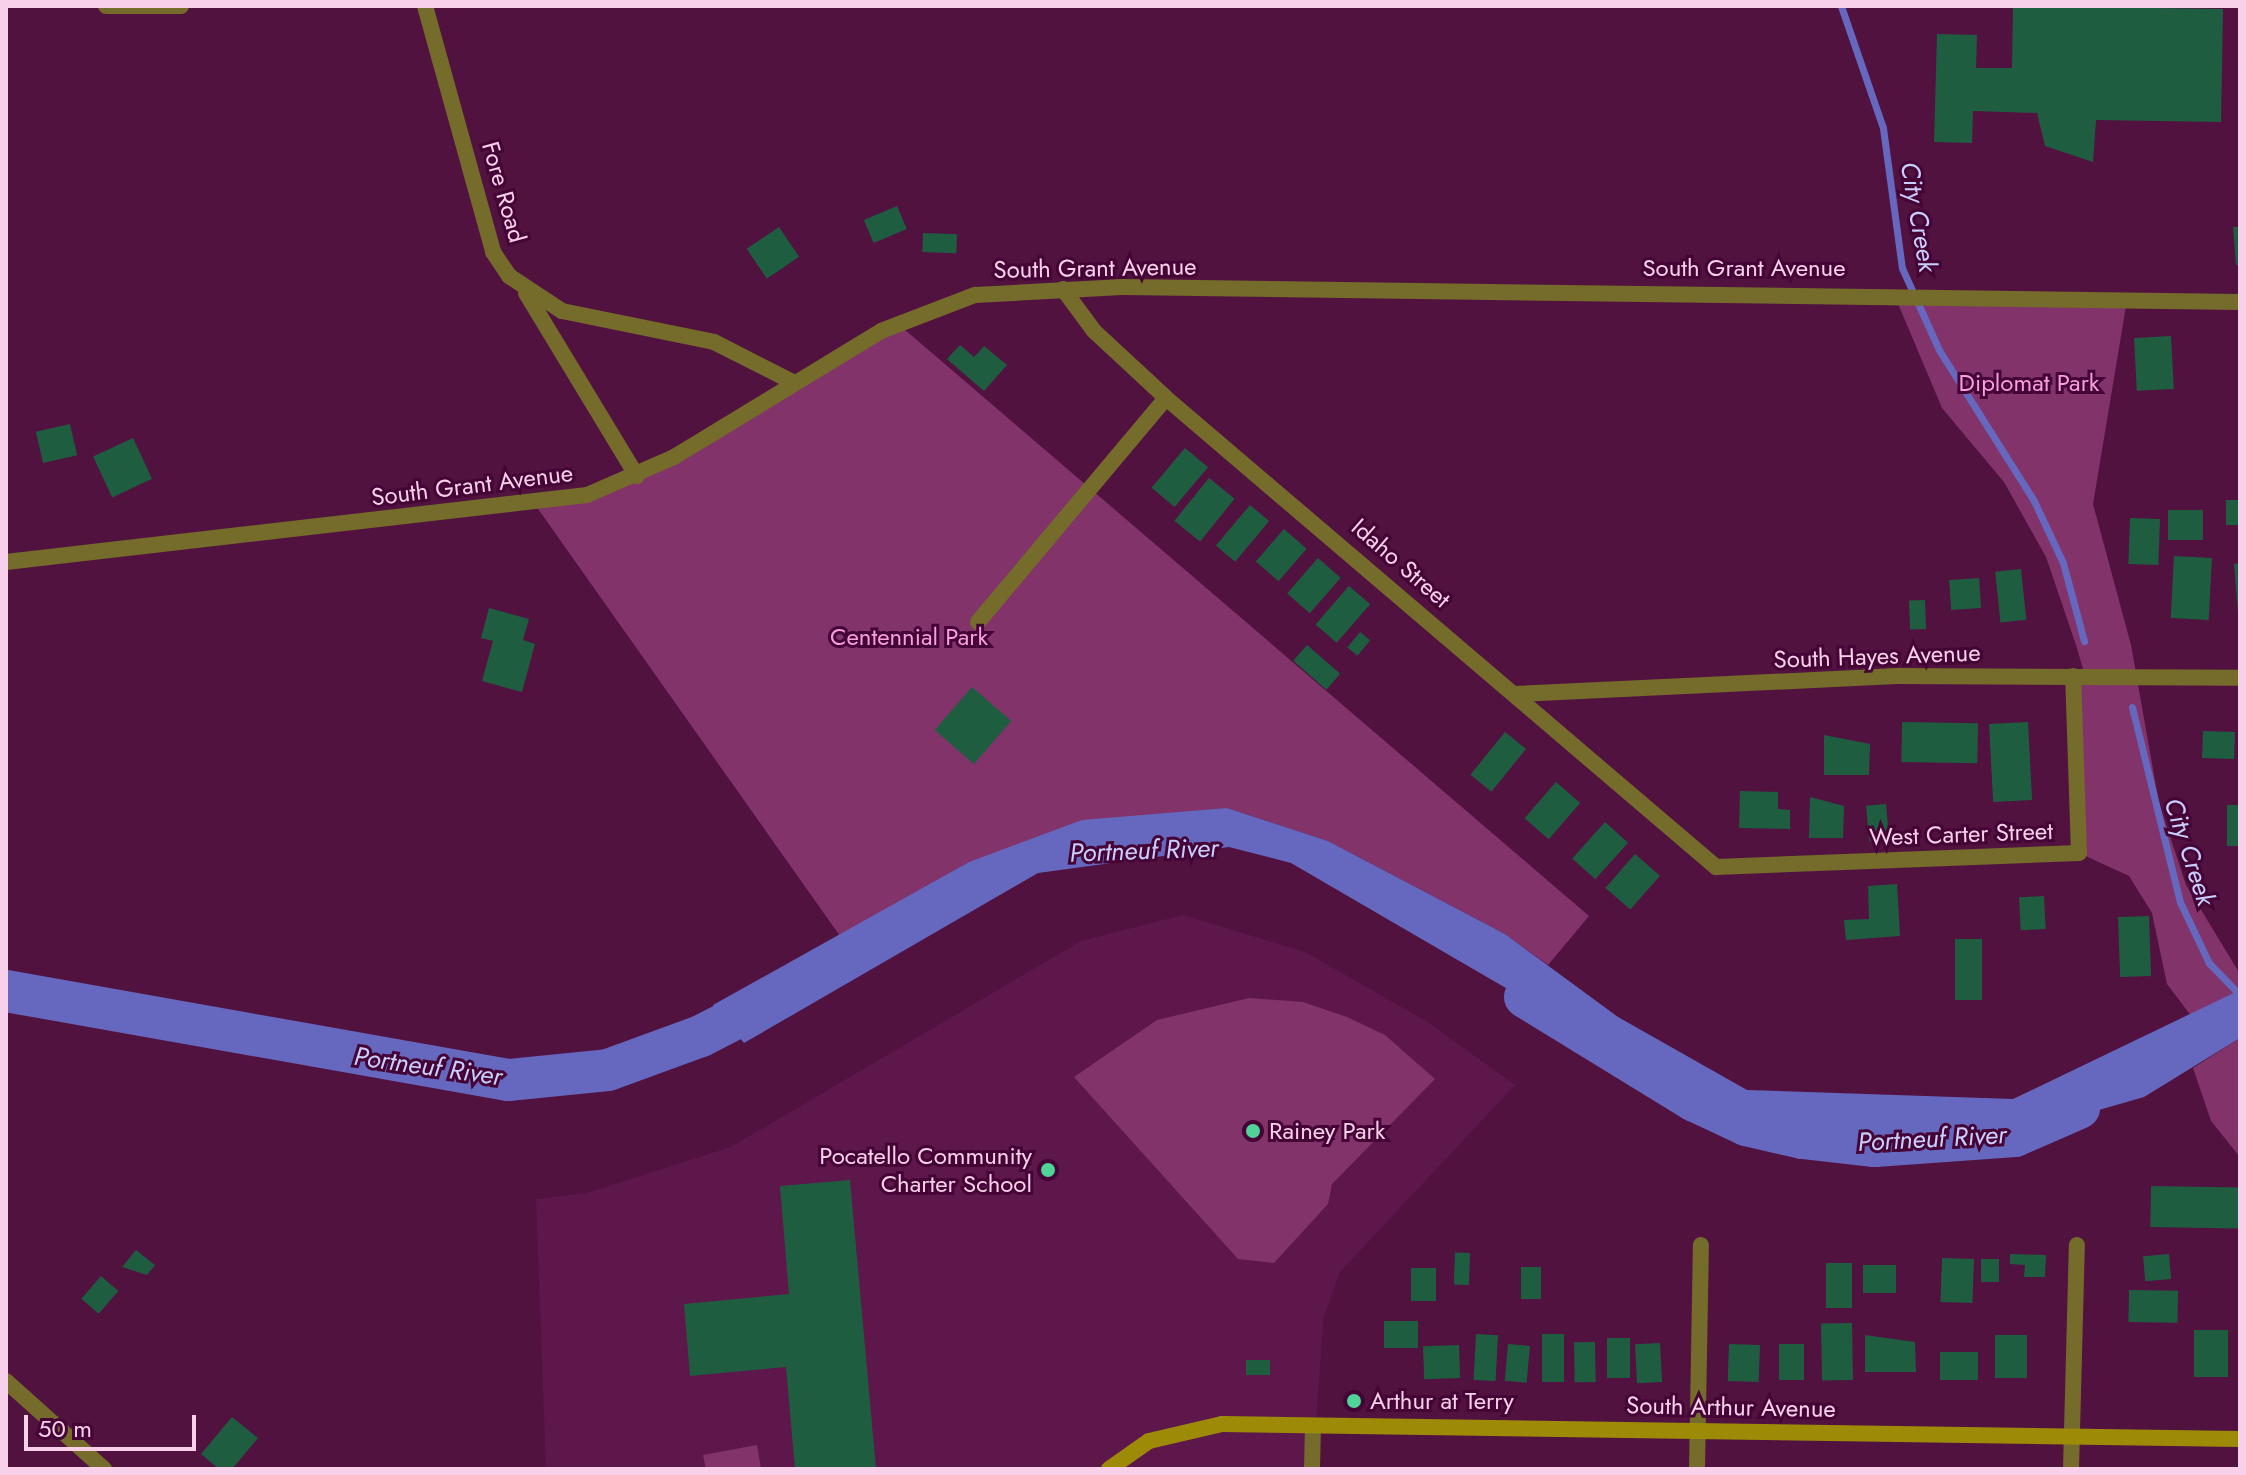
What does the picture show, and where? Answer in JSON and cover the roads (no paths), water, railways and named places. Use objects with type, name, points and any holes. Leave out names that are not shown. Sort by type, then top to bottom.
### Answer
[{"type":"main road","name":"South Arthur Avenue","points":[[1109,1469],[1149,1441],[1222,1424],[2240,1439]]},
{"type":"street","points":[[106,6],[181,6]]},
{"type":"street","name":"Fore Road","points":[[425,6],[493,252],[526,291],[586,319],[714,342],[793,382]]},
{"type":"street","name":"South Grant Avenue","points":[[6,562],[536,506],[637,476],[793,382],[925,310],[975,295],[1063,289],[1894,294],[2240,302]]},
{"type":"street","name":"Idaho Street","points":[[1063,289],[1094,331],[1166,398],[1716,867]]},
{"type":"street","points":[[526,291],[637,476]]},
{"type":"street","points":[[978,622],[1166,398]]},
{"type":"street","name":"South Hayes Avenue","points":[[1516,694],[1897,676],[2240,678]]},
{"type":"street","name":"West Carter Street","points":[[1716,867],[2079,853],[2073,676]]},
{"type":"street","points":[[1697,1469],[1701,1245]]},
{"type":"street","points":[[2071,1469],[2077,1245]]},
{"type":"street","points":[[6,1381],[104,1469]]},
{"type":"street","points":[[1312,1469],[1313,1426]]},
{"type":"water","points":[[1227,808],[1328,841],[1505,934],[1618,1017],[1747,1090],[2013,1099],[2240,990],[2240,1038],[2144,1097],[2026,1131],[1875,1146],[1726,1116],[1291,863],[1229,847],[1038,873],[744,1043],[713,1005],[969,862],[1082,820]]},
{"type":"waterway","name":"City Creek","points":[[1841,6],[1883,128],[1902,268],[1939,350],[2034,501],[2063,563],[2084,641]]},
{"type":"waterway","name":"City Creek","points":[[2132,707],[2180,902],[2209,963],[2240,995]]},
{"type":"waterway","name":"Portneuf River","points":[[6,991],[508,1080],[608,1070],[701,1036],[777,997]]},
{"type":"waterway","name":"Portneuf River","points":[[1525,997],[1695,1101],[1746,1125],[1802,1138],[1875,1146],[2015,1136],[2079,1108]]},
{"type":"place","name":"Rainey Park","points":[[1253,1131]]},
{"type":"place","name":"Pocatello Community Charter School","points":[[1048,1170]]},
{"type":"place","name":"Arthur at Terry","points":[[1354,1401]]},
{"type":"park label","name":"Diplomat Park","points":[[2029,383]]},
{"type":"park label","name":"Centennial Park","points":[[909,637]]}]
